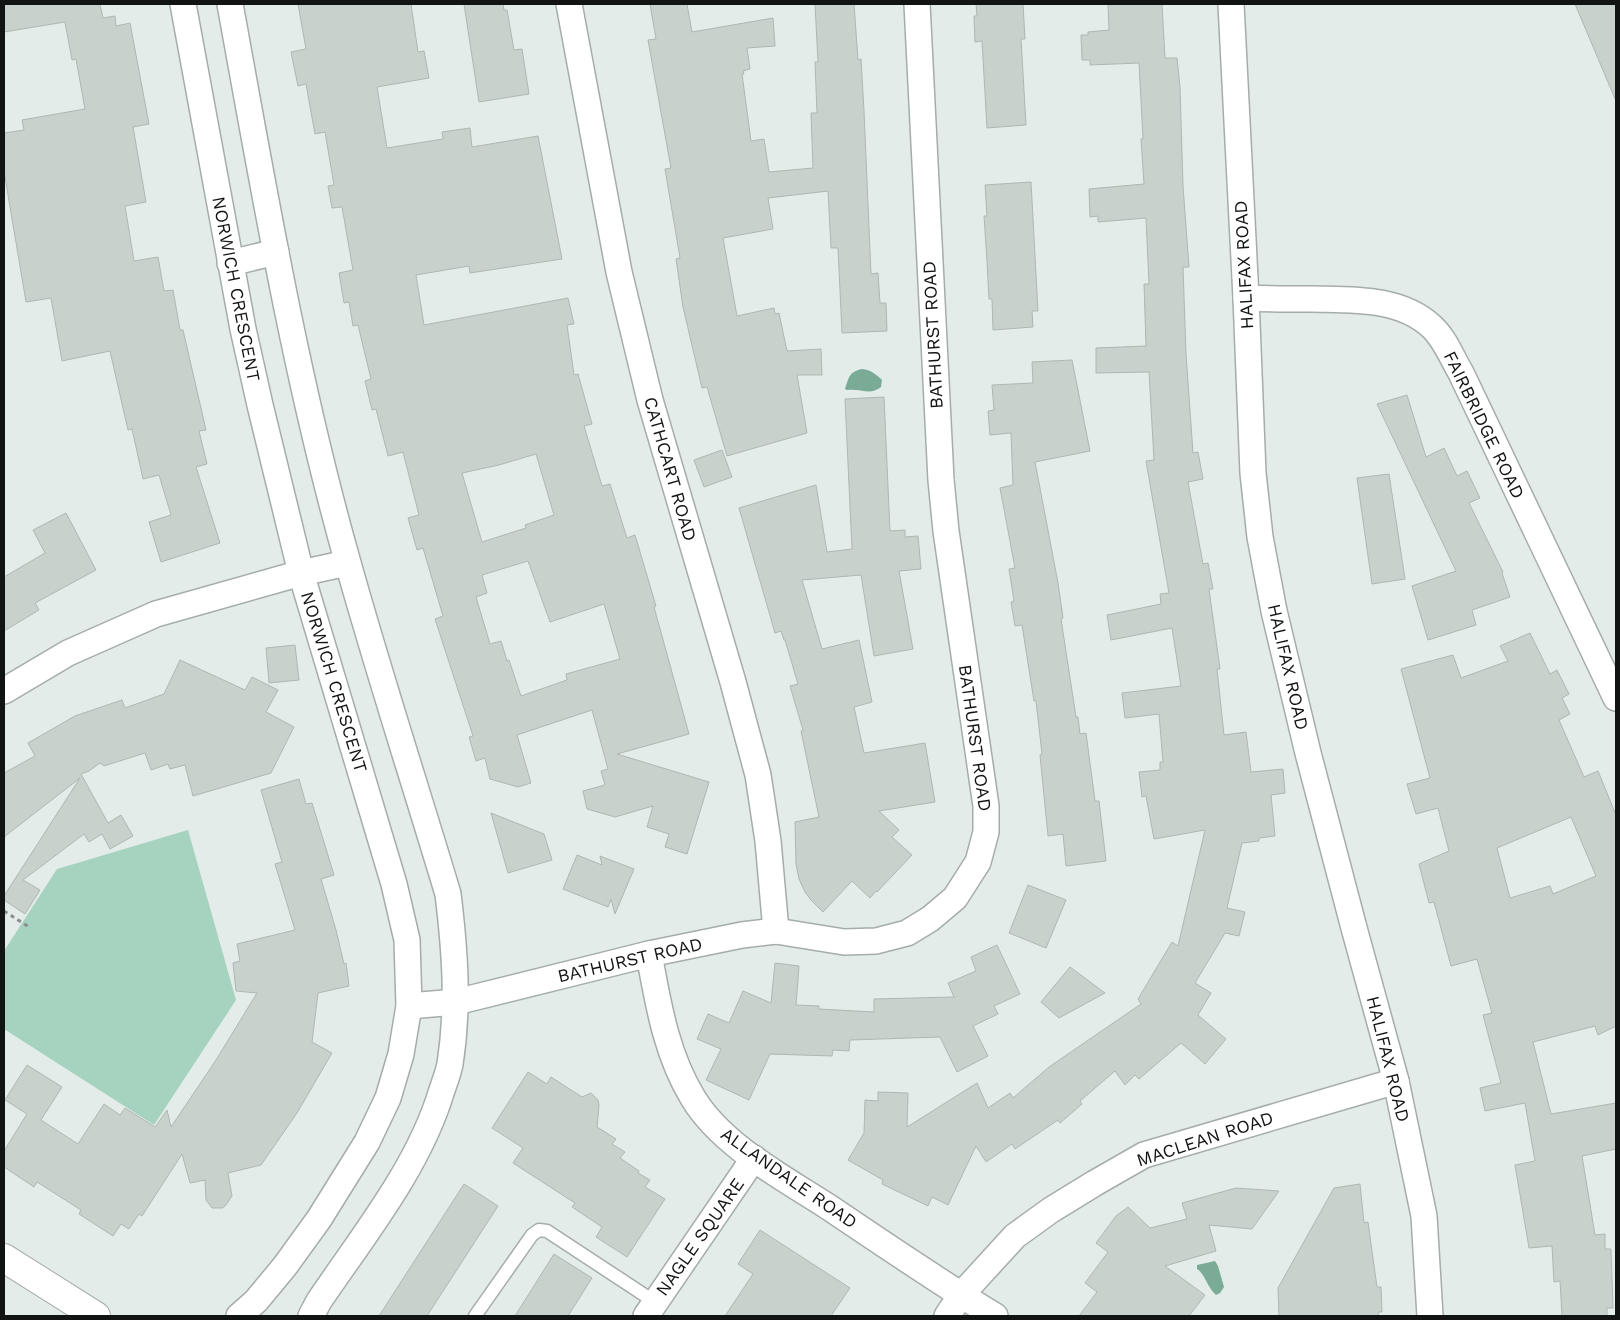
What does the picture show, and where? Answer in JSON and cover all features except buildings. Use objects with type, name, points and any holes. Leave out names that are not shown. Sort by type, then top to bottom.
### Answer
[{"type":"street","name":"NORWICH CRESCENT","points":[[183,4],[230,263],[253,376],[301,572],[394,884],[407,940],[409,1006],[401,1054],[388,1098],[367,1142],[319,1219],[285,1266],[256,1301],[239,1316]]},
{"type":"street","points":[[230,4],[276,252],[309,411],[347,563],[448,894],[455,951],[456,1002],[450,1066],[433,1119],[408,1168],[319,1301],[311,1316]]},
{"type":"street","name":"CATHCART ROAD","points":[[569,4],[619,272],[648,391],[758,774],[768,841],[776,932]]},
{"type":"street","name":"BATHURST ROAD","points":[[409,1006],[456,1002],[648,954],[742,935],[776,932],[844,942],[876,941],[907,933],[930,919],[955,898],[978,862],[986,832],[986,806],[940,480],[917,4]]},
{"type":"street","name":"HALIFAX ROAD","points":[[1231,4],[1253,473],[1265,567],[1308,752],[1370,990],[1396,1081],[1424,1216],[1430,1316]]},
{"type":"street","points":[[230,263],[276,252]]},
{"type":"street","name":"FAIRBRIDGE ROAD","points":[[1246,298],[1368,301],[1386,304],[1417,316],[1432,327],[1461,373],[1616,698]]},
{"type":"street","points":[[4,691],[68,653],[156,614],[301,572],[347,563]]},
{"type":"street","name":"ALLANDALE ROAD","points":[[648,954],[660,1015],[677,1068],[693,1098],[712,1124],[754,1158],[995,1316]]},
{"type":"street","name":"MACLEAN ROAD","points":[[947,1316],[961,1295],[1015,1236],[1094,1183],[1144,1155],[1396,1081]]},
{"type":"street","name":"NAGLE SQUARE","points":[[650,1309],[754,1158]]},
{"type":"street","points":[[4,1258],[96,1316]]},
{"type":"lane","points":[[475,1316],[532,1235],[539,1230],[547,1231],[650,1309]]},
{"type":"path","points":[[4,912],[29,927]]},
{"type":"shaded area","points":[[862,369],[871,371],[880,378],[882,380],[881,387],[873,391],[845,389],[850,376]]},
{"type":"shaded area","points":[[188,830],[236,1000],[154,1125],[4,1029],[4,951],[57,869]]},
{"type":"shaded area","points":[[1215,1261],[1224,1287],[1216,1295],[1197,1269],[1197,1265]]}]
